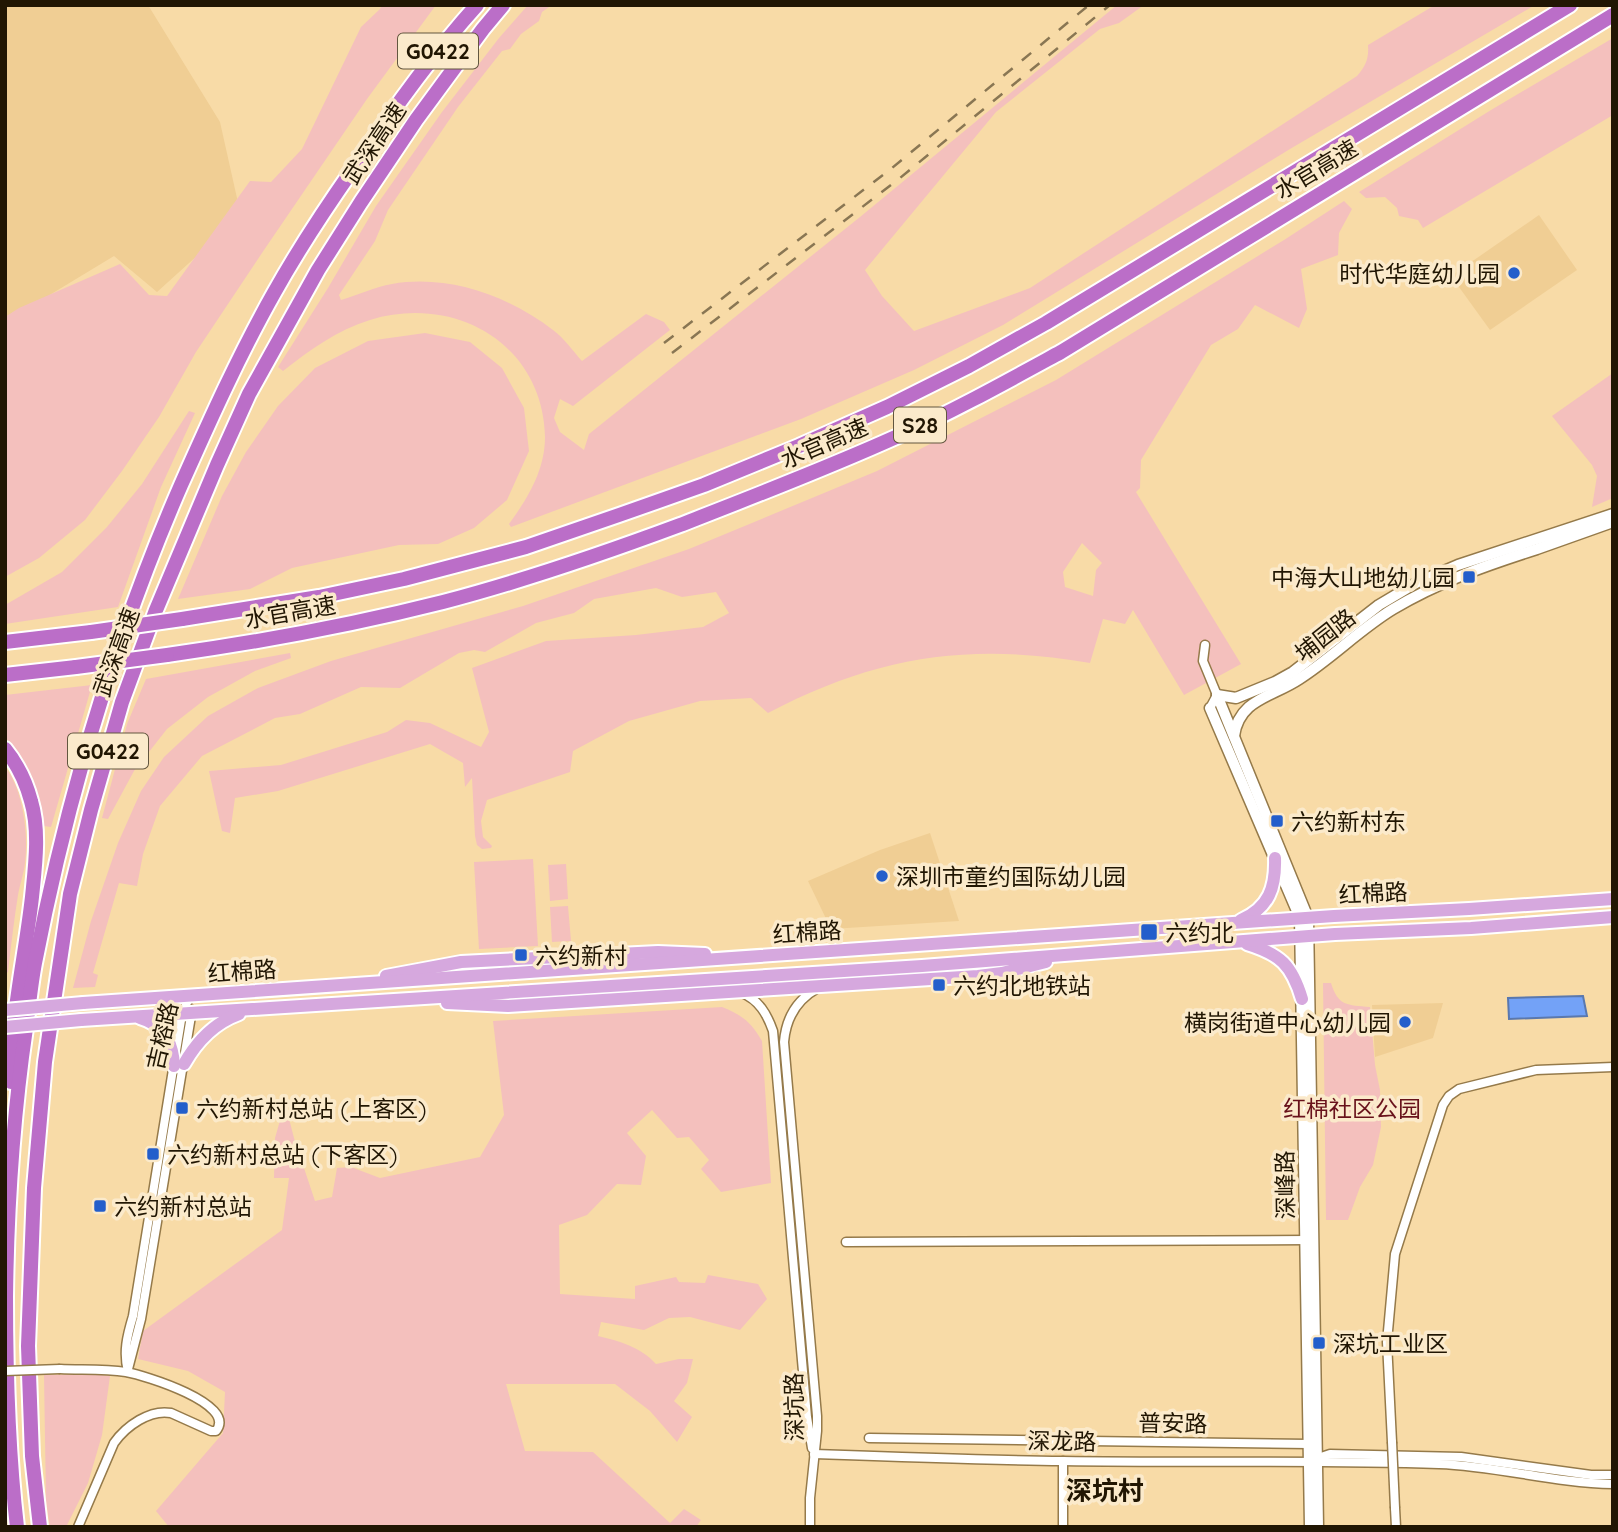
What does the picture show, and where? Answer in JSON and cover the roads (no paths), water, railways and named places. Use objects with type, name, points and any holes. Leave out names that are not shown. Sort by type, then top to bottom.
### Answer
[{"type":"highway","points":[[401,98],[463,5]]},
{"type":"highway","name":"武深高速","points":[[17,1527],[10,1458],[6,1346],[14,1128],[34,966],[71,806],[99,704],[130,612],[163,527],[240,358],[275,292],[327,207],[401,98],[477,5]]},
{"type":"highway","name":"武深高速","points":[[40,1527],[32,1456],[28,1346],[34,1188],[45,1062],[70,894],[122,702],[166,584],[249,394],[339,236],[416,120],[503,5]]},
{"type":"highway","points":[[483,29],[510,5]]},
{"type":"highway","name":"水官高速","points":[[5,642],[182,619],[331,595],[404,579],[526,547],[704,485],[887,407],[970,366],[1046,323],[1569,6]]},
{"type":"highway","name":"水官高速","points":[[5,676],[221,647],[357,622],[444,602],[609,551],[809,475],[897,436],[1061,352],[1613,15]]},
{"type":"highway","points":[[5,750],[23,777],[32,804],[35,830],[34,882],[13,1025],[11,1081],[14,1128]]},
{"type":"main road","points":[[1234,923],[1248,917],[1266,900],[1272,889],[1275,858]]},
{"type":"main road","name":"红棉路","points":[[5,1010],[1304,918],[1613,899]]},
{"type":"main road","name":"红棉路","points":[[5,1027],[1613,917]]},
{"type":"main road","points":[[1225,942],[1263,949],[1278,957],[1296,980],[1302,999]]},
{"type":"main road","points":[[394,1000],[508,1006],[831,985],[1002,973],[1071,954]]},
{"type":"main road","points":[[136,1017],[148,1020],[166,1034],[179,1065],[208,1032],[235,1015],[253,1009]]},
{"type":"street","name":"埔园路","points":[[1217,695],[1236,698],[1293,672],[1379,605],[1416,583],[1480,557],[1613,514]]},
{"type":"street","name":"埔园路","points":[[1234,736],[1238,719],[1250,705],[1297,680],[1392,609],[1468,573],[1613,522]]},
{"type":"street","name":"深峰路","points":[[1206,645],[1203,661],[1304,918],[1309,1444],[1314,1461],[1310,1527]]},
{"type":"street","name":"深峰路","points":[[1217,695],[1210,708],[1304,918]]},
{"type":"street","name":"深峰路","points":[[1305,936],[1302,999],[1318,1527]]},
{"type":"street","name":"深坑路","points":[[814,1454],[817,1416],[785,1029],[796,1005],[806,995],[831,985]]},
{"type":"street","name":"深坑路","points":[[735,991],[746,994],[762,1008],[773,1031],[807,1417],[814,1454]]},
{"type":"street","name":"吉榕路","points":[[128,1372],[124,1357],[190,996]]},
{"type":"street","points":[[1396,1527],[1387,1342],[1395,1254],[1443,1105],[1459,1090],[1536,1070],[1613,1067]]},
{"type":"street","points":[[846,1242],[1309,1240]]},
{"type":"street","points":[[5,1371],[60,1369],[128,1372],[168,1384],[217,1412],[220,1421],[216,1431],[164,1412],[155,1412],[127,1428],[114,1443],[78,1527]]},
{"type":"street","name":"普安路","points":[[869,1438],[1309,1444]]},
{"type":"street","points":[[810,1527],[814,1454]]},
{"type":"street","name":"深龙路","points":[[814,1454],[1063,1461],[1314,1461],[1461,1465],[1613,1484]]},
{"type":"street","name":"深龙路","points":[[1314,1461],[1330,1454],[1461,1457],[1591,1475],[1613,1475]]},
{"type":"street","points":[[1063,1461],[1063,1527]]},
{"type":"water","points":[[1583,996],[1587,1016],[1509,1019],[1508,998]]},
{"type":"railway","points":[[664,343],[892,168],[1089,5]]},
{"type":"railway","points":[[672,353],[900,178],[1110,5]]},
{"type":"place","name":"时代华庭幼儿园","points":[[1514,273]]},
{"type":"place","name":"中海大山地幼儿园","points":[[1469,577]]},
{"type":"place","name":"六约新村东","points":[[1277,821]]},
{"type":"place","name":"深圳市童约国际幼儿园","points":[[882,876]]},
{"type":"place","name":"六约北","points":[[1149,932]]},
{"type":"place","name":"六约新村","points":[[521,955]]},
{"type":"place","name":"六约北地铁站","points":[[939,985]]},
{"type":"place","name":"横岗街道中心幼儿园","points":[[1405,1022]]},
{"type":"place","name":"六约新村总站 (上客区)","points":[[182,1108]]},
{"type":"place","name":"六约新村总站 (下客区)","points":[[153,1154]]},
{"type":"place","name":"六约新村总站","points":[[100,1206]]},
{"type":"place","name":"深坑工业区","points":[[1319,1343]]},
{"type":"district","name":"深坑村","points":[[1105,1490]]},
{"type":"park label","name":"红棉社区公园","points":[[1352,1108]]}]
